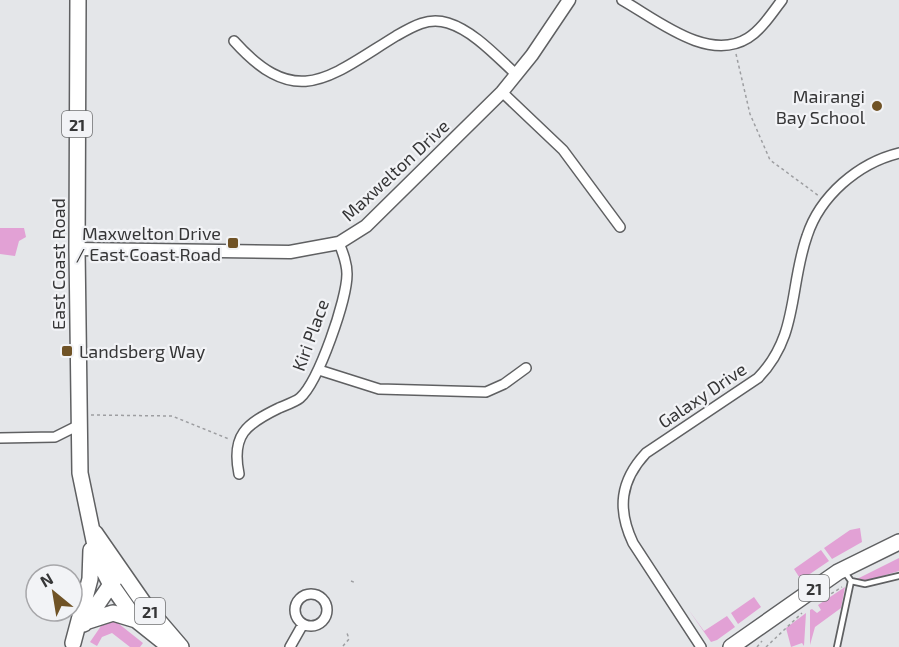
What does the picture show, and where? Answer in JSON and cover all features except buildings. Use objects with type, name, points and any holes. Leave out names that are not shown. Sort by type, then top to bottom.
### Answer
[{"type":"main road","name":"East Coast Road","points":[[78,0],[77,249],[80,473],[98,560],[181,647]]},
{"type":"main road","points":[[72,645],[90,579],[90,526]]},
{"type":"main road","name":"21","points":[[731,647],[899,542]]},
{"type":"main road","name":"East Coast Road","points":[[115,578],[136,620],[170,647]]},
{"type":"main road","points":[[72,645],[115,578]]},
{"type":"main road","points":[[85,622],[113,613],[136,620]]},
{"type":"street","name":"Maxwelton Drive","points":[[77,249],[290,252],[339,243],[366,226],[502,92],[517,75],[569,0]]},
{"type":"street","points":[[622,0],[703,44],[734,45],[749,37],[762,26],[782,0]]},
{"type":"street","points":[[234,41],[265,71],[288,82],[303,83],[321,79],[409,28],[430,20],[463,29],[517,75]]},
{"type":"street","points":[[502,92],[563,150],[620,228]]},
{"type":"street","name":"Galaxy Drive","points":[[701,647],[629,535],[622,513],[626,484],[635,466],[646,453],[758,378],[772,364],[786,335],[806,236],[826,202],[855,172],[899,153]]},
{"type":"street","name":"Kiri Place","points":[[237,442],[244,430],[259,418],[299,399],[319,370],[347,276],[339,243]]},
{"type":"street","points":[[319,370],[389,390],[486,392],[504,384],[526,368]]},
{"type":"street","points":[[0,438],[55,437],[78,420]]},
{"type":"street","points":[[237,442],[235,456],[238,474]]},
{"type":"street","points":[[290,647],[303,624]]},
{"type":"lane","points":[[837,647],[847,575],[864,584],[899,576]]},
{"type":"path","points":[[734,45],[750,114],[770,160],[826,202]]},
{"type":"path","points":[[78,420],[172,417],[237,442]]},
{"type":"path","points":[[814,605],[847,575]]},
{"type":"path","points":[[351,581],[356,583]]},
{"type":"path","points":[[766,647],[783,628],[807,610]]},
{"type":"path","points":[[343,646],[349,639],[347,633]]},
{"type":"path","points":[[757,647],[768,637]]},
{"type":"shaded area","points":[[0,228],[24,228],[26,237],[19,241],[15,256],[0,254]]},
{"type":"shaded area","points":[[860,528],[862,542],[832,559],[824,548],[850,530]]},
{"type":"shaded area","points":[[821,550],[829,561],[801,580],[794,569]]},
{"type":"shaded area","points":[[899,558],[899,571],[862,582],[857,579]]},
{"type":"shaded area","points":[[845,587],[841,608],[815,627],[810,645],[810,610],[817,613],[821,610],[818,605]]},
{"type":"shaded area","points":[[754,597],[761,607],[738,624],[731,613]]},
{"type":"shaded area","points":[[688,609],[704,631],[727,616],[735,627],[711,642]]},
{"type":"shaded area","points":[[806,613],[804,646],[802,643],[791,647],[786,628]]},
{"type":"shaded area","points":[[114,620],[143,643],[140,647],[130,647],[112,633],[102,637],[97,646],[90,642],[101,626]]},
{"type":"place","name":"Mairangi Bay School","points":[[877,106]]},
{"type":"place","name":"Maxwelton Drive / East Coast Road","points":[[233,243]]},
{"type":"place","name":"Landsberg Way","points":[[67,351]]}]
